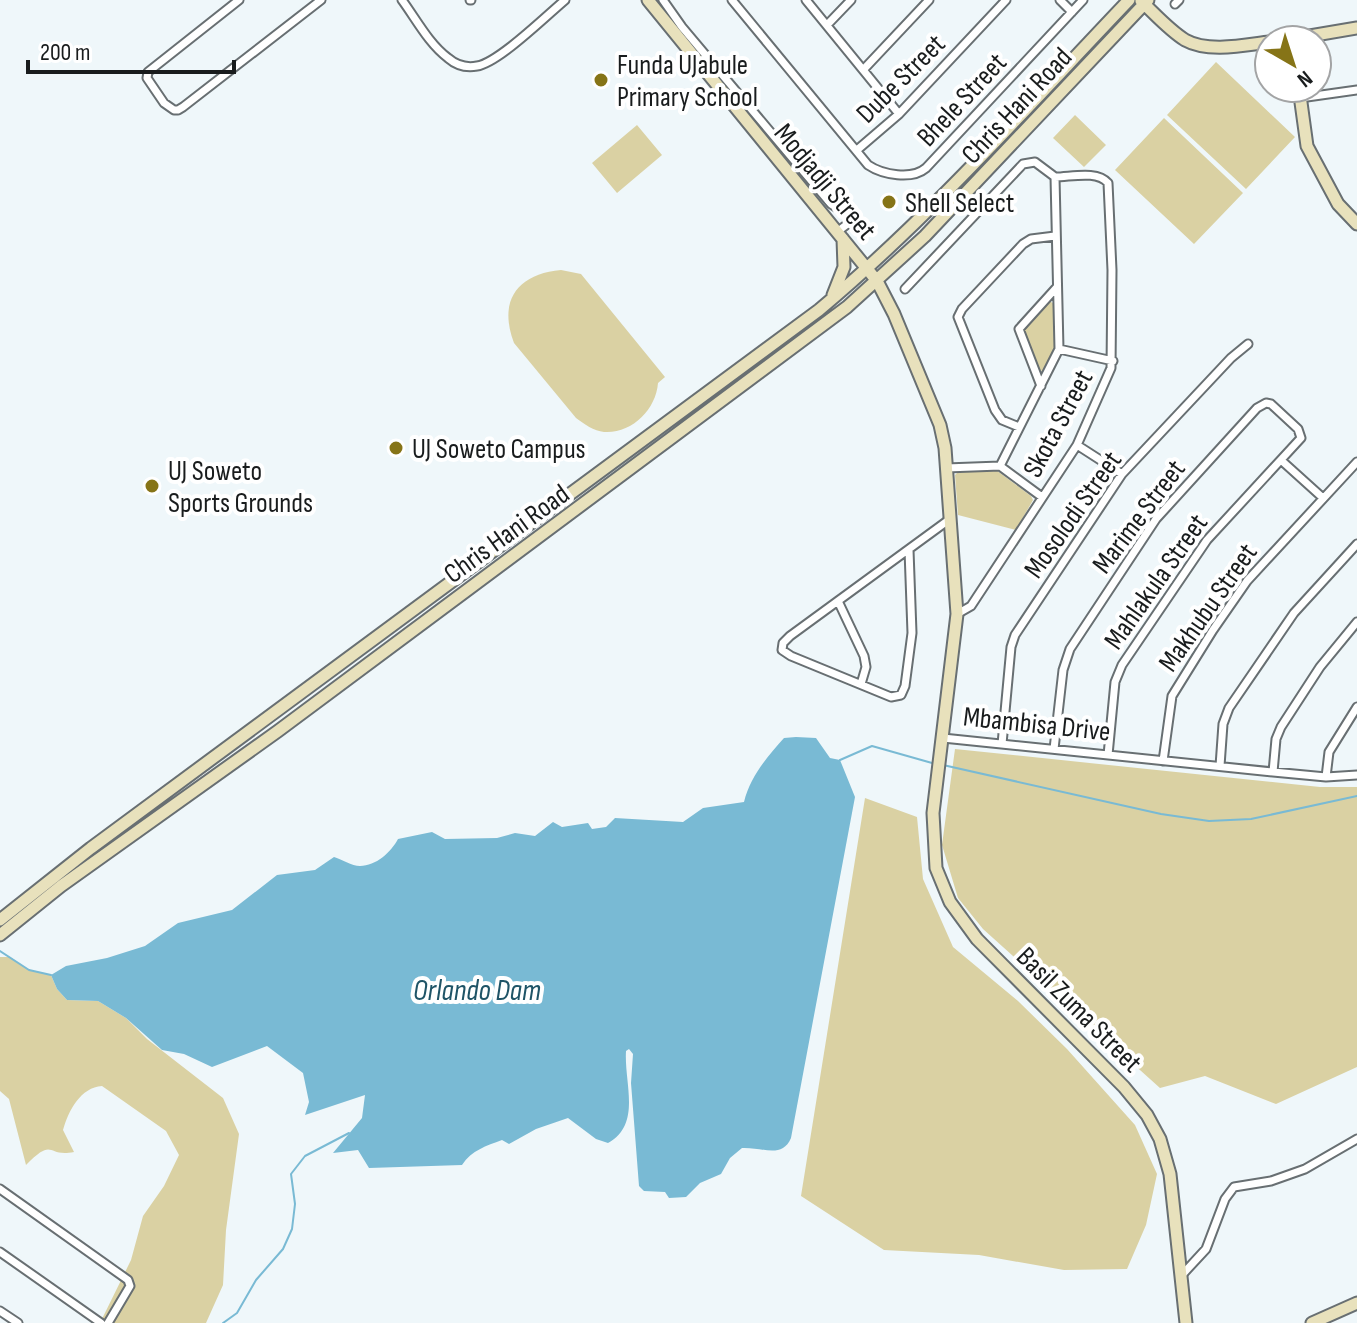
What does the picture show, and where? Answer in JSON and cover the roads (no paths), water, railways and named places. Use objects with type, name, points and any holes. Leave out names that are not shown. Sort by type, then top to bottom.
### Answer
[{"type":"main road","name":"Modjadji Street","points":[[648,0],[678,30],[877,281]]},
{"type":"main road","name":"Chris Hani Road","points":[[0,920],[44,883],[868,270],[1129,0]]},
{"type":"main road","name":"Chris Hani Road","points":[[0,935],[61,886],[221,773],[788,354],[877,281],[946,215],[1144,1]]},
{"type":"main road","points":[[1144,1],[1191,43],[1219,46],[1253,43]]},
{"type":"main road","points":[[1333,32],[1357,28]]},
{"type":"main road","points":[[1301,104],[1307,146],[1338,204],[1357,224]]},
{"type":"main road","points":[[828,302],[842,276],[844,258],[840,235]]},
{"type":"main road","name":"Mbambisa Drive","points":[[877,281],[940,425],[957,614],[943,738]]},
{"type":"main road","name":"Basil Zuma Street","points":[[943,738],[933,813],[933,846],[939,876],[950,902],[977,939],[1124,1087],[1147,1115],[1160,1139],[1170,1174],[1186,1323]]},
{"type":"main road","points":[[210,759],[221,773]]},
{"type":"main road","points":[[1312,1323],[1357,1303]]},
{"type":"street","points":[[239,0],[148,72],[147,78],[170,108],[178,110],[183,107],[321,0]]},
{"type":"street","points":[[402,0],[445,56],[457,65],[467,67],[494,59],[565,0]]},
{"type":"street","points":[[663,0],[678,30],[831,204],[854,219],[840,235]]},
{"type":"street","points":[[732,0],[857,150]]},
{"type":"street","points":[[806,0],[899,114]]},
{"type":"street","points":[[827,25],[851,0]]},
{"type":"street","points":[[864,69],[929,0]]},
{"type":"street","name":"Dube Street","points":[[857,150],[899,114],[1006,0]]},
{"type":"street","points":[[1060,0],[1072,12]]},
{"type":"street","name":"Bhele Street","points":[[857,150],[868,165],[877,170],[912,176],[920,174],[1083,0]]},
{"type":"street","points":[[1333,91],[1357,90],[1357,97]]},
{"type":"street","points":[[905,289],[1023,164],[1035,162],[1055,177],[1059,349],[1000,466]]},
{"type":"street","name":"Skota Street","points":[[957,614],[971,606],[1077,445],[1113,361],[1108,183],[1096,176],[1055,177]]},
{"type":"street","points":[[1019,427],[1002,420],[995,410],[958,317],[1023,244],[1031,239],[1055,236]]},
{"type":"street","points":[[1041,386],[1019,329],[1057,287]]},
{"type":"street","name":"Mosolodi Street","points":[[1002,744],[1011,647],[1015,635],[1122,474],[1231,358],[1248,344]]},
{"type":"street","points":[[1059,349],[1113,361]]},
{"type":"street","name":"Marime Street","points":[[1054,749],[1064,659],[1161,512],[1263,404],[1271,404],[1300,432],[1298,443],[1282,461]]},
{"type":"street","points":[[1077,445],[1122,474]]},
{"type":"street","points":[[1282,461],[1323,498]]},
{"type":"street","name":"Mahlakula Street","points":[[1108,755],[1115,682],[1122,665],[1207,540],[1282,461]]},
{"type":"street","name":"Makhubu Street","points":[[1163,761],[1169,709],[1179,682],[1240,589],[1357,462]]},
{"type":"street","points":[[946,468],[1000,466],[1042,497]]},
{"type":"street","points":[[909,550],[912,633],[903,692],[899,696],[891,697],[782,650],[785,639],[950,519]]},
{"type":"street","points":[[1220,766],[1223,724],[1229,708],[1294,613],[1357,544]]},
{"type":"street","points":[[838,601],[857,637],[866,663],[861,684]]},
{"type":"street","points":[[1273,772],[1276,739],[1281,727],[1320,667],[1357,622]]},
{"type":"street","points":[[857,637],[867,633]]},
{"type":"street","points":[[1326,777],[1329,752],[1357,707]]},
{"type":"street","name":"Mbambisa Drive","points":[[943,738],[1326,777],[1357,775]]},
{"type":"street","points":[[1181,1276],[1206,1249],[1225,1199],[1234,1187],[1289,1176],[1357,1139]]},
{"type":"street","points":[[0,1189],[126,1277],[130,1284],[128,1290],[108,1323]]},
{"type":"street","points":[[0,1252],[101,1323]]},
{"type":"street","points":[[0,1311],[18,1323]]},
{"type":"water","name":"Orlando Dam","points":[[784,738],[816,738],[830,758],[840,760],[855,797],[791,1138],[777,1150],[742,1148],[730,1158],[721,1174],[700,1183],[686,1197],[669,1198],[665,1192],[644,1191],[639,1186],[631,1083],[633,1054],[629,1049],[626,1051],[628,1114],[625,1125],[608,1143],[596,1139],[568,1118],[536,1129],[509,1144],[502,1140],[485,1147],[462,1165],[369,1168],[358,1150],[333,1153],[362,1118],[365,1095],[305,1115],[309,1102],[303,1073],[267,1046],[212,1067],[184,1054],[162,1050],[126,1018],[98,1001],[67,1000],[57,989],[51,975],[66,966],[145,946],[178,923],[232,910],[277,875],[315,870],[334,857],[357,866],[372,864],[387,853],[398,839],[432,832],[445,839],[497,838],[515,833],[535,836],[553,822],[562,827],[588,823],[592,829],[606,827],[615,818],[683,822],[703,808],[744,802],[755,776],[771,752]]},
{"type":"waterway","points":[[840,760],[872,746],[932,763]]},
{"type":"waterway","points":[[943,765],[1161,814],[1209,821],[1251,819],[1357,796]]},
{"type":"waterway","points":[[0,951],[29,970],[51,975]]},
{"type":"waterway","points":[[223,1323],[237,1313],[256,1280],[283,1249],[292,1229],[295,1204],[291,1174],[305,1156],[349,1133]]},
{"type":"place","name":"Funda UJabule Primary School","points":[[601,80]]},
{"type":"place","name":"Shell Select","points":[[889,202]]},
{"type":"place","name":"UJ Soweto Campus","points":[[396,448]]},
{"type":"place","name":"UJ Soweto Sports Grounds","points":[[152,486]]}]
